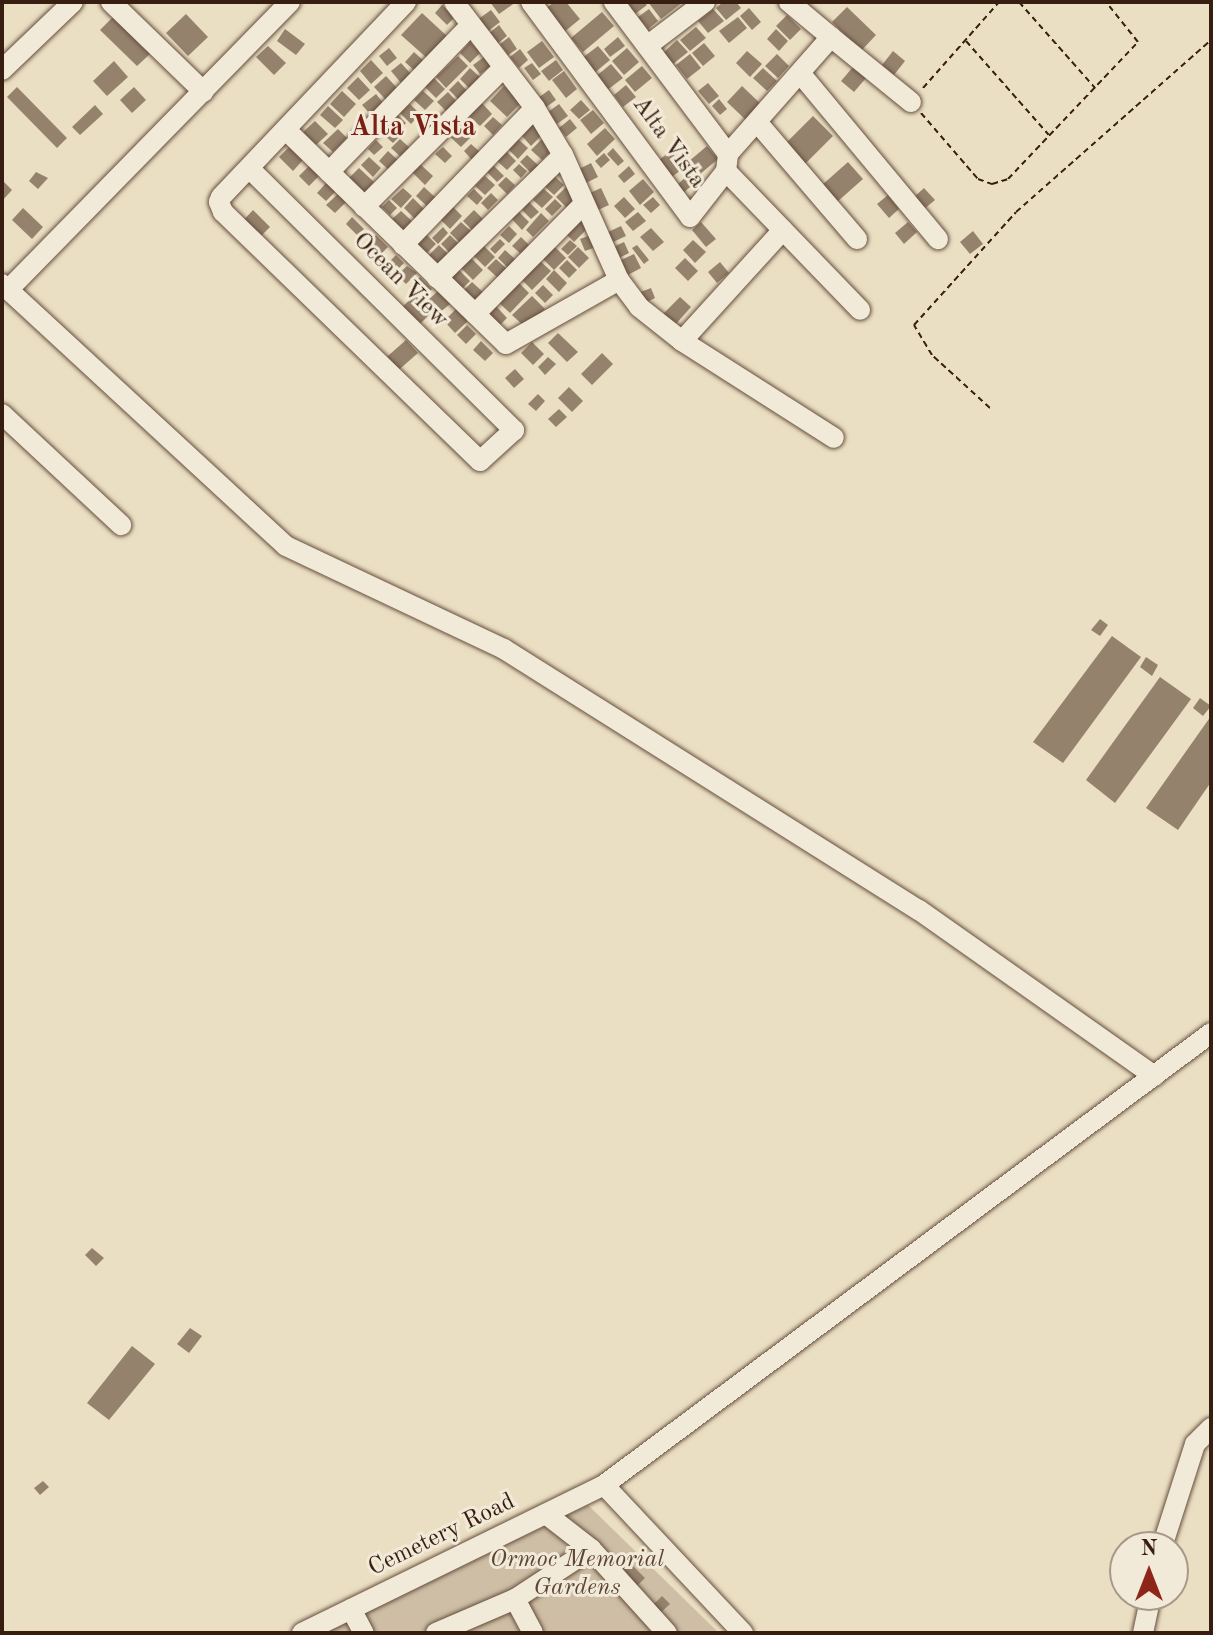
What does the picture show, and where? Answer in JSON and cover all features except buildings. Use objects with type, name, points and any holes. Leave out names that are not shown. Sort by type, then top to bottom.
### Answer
[{"type":"street","points":[[2,70],[73,2]]},
{"type":"street","points":[[111,2],[204,92]]},
{"type":"street","points":[[290,2],[204,92],[5,287],[286,546],[504,649],[919,910],[1154,1076]]},
{"type":"street","points":[[249,168],[406,2]]},
{"type":"street","points":[[454,2],[502,69],[535,108],[563,155],[619,280],[639,307],[682,341],[834,438]]},
{"type":"street","name":"Alta Vista","points":[[531,2],[690,217],[727,163],[614,2]]},
{"type":"street","points":[[647,46],[705,2]]},
{"type":"street","points":[[789,2],[911,102]]},
{"type":"street","points":[[329,172],[471,25]]},
{"type":"street","points":[[831,37],[757,122],[727,163],[783,230],[860,310]]},
{"type":"street","points":[[364,207],[502,69]]},
{"type":"street","points":[[800,73],[938,239]]},
{"type":"street","points":[[403,245],[535,108]]},
{"type":"street","points":[[757,122],[857,239]]},
{"type":"street","points":[[287,131],[506,344],[619,280]]},
{"type":"street","points":[[437,278],[563,155]]},
{"type":"street","name":"Ocean View","points":[[249,168],[514,430],[477,461],[245,233],[219,202],[249,168]]},
{"type":"street","points":[[475,314],[584,204]]},
{"type":"street","points":[[682,341],[783,230]]},
{"type":"street","points":[[2,414],[121,525]]},
{"type":"street","name":"Cemetery Road","points":[[302,1633],[604,1485],[1211,1033]]},
{"type":"street","points":[[1167,1531],[1195,1444],[1211,1428]]},
{"type":"street","points":[[604,1485],[743,1633]]},
{"type":"street","points":[[546,1514],[591,1549],[667,1633]]},
{"type":"street","points":[[436,1633],[515,1599],[591,1549]]},
{"type":"street","points":[[515,1599],[533,1633]]},
{"type":"street","points":[[351,1609],[364,1633]]},
{"type":"street","points":[[1143,1633],[1148,1611]]},
{"type":"path","points":[[999,2],[911,102],[978,179],[992,184],[1008,179],[1138,42],[1106,2]]},
{"type":"path","points":[[1019,2],[1095,88]]},
{"type":"path","points":[[965,40],[1049,135]]},
{"type":"path","points":[[990,408],[932,355],[914,325],[1016,212],[1211,40]]},
{"type":"green space","name":"Ormoc Memorial Gardens","points":[[588,1505],[719,1633],[323,1633]]},
{"type":"district","name":"Alta Vista","points":[[413,128]]}]
